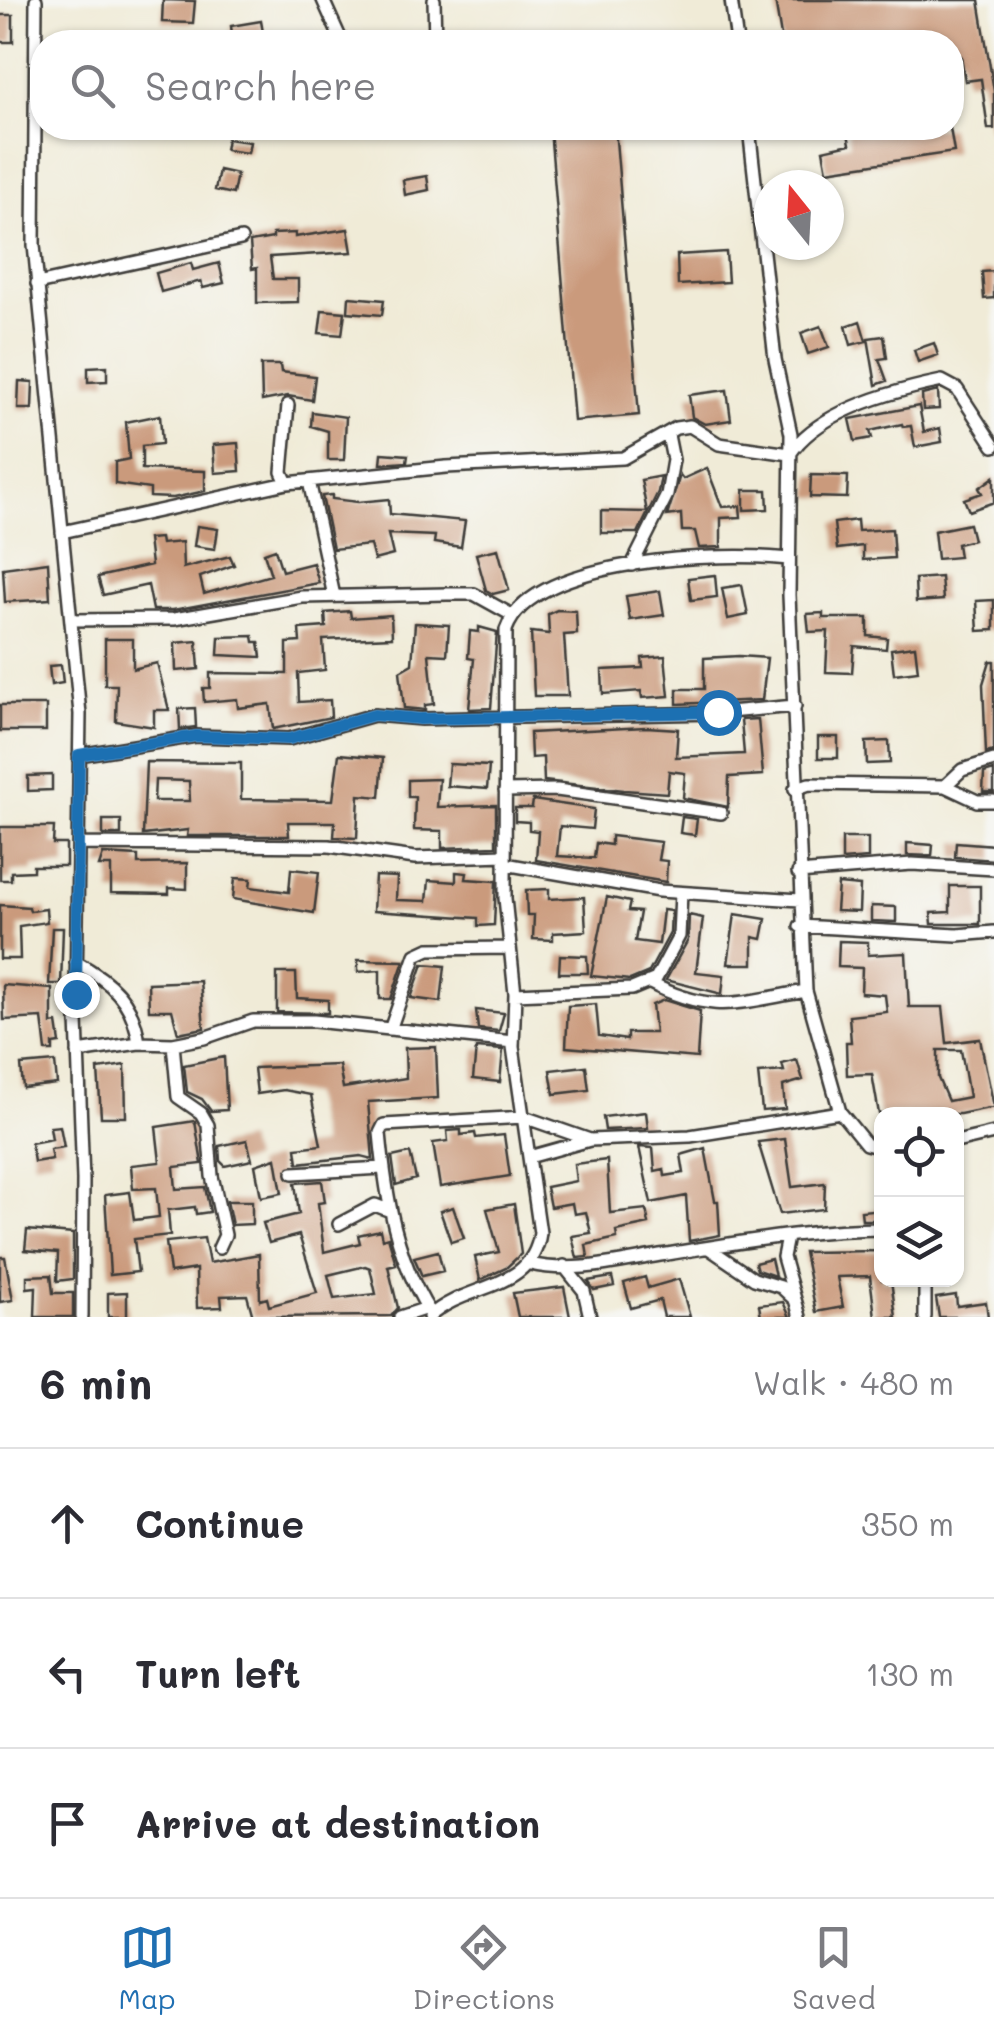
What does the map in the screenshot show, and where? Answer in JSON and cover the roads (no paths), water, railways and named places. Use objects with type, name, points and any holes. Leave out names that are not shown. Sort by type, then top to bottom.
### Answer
[{"type":"street","points":[[36,0],[36,30]]},
{"type":"street","points":[[323,0],[337,30]]},
{"type":"street","points":[[434,0],[434,30]]},
{"type":"street","points":[[730,0],[735,30]]},
{"type":"street","points":[[36,140],[37,284],[72,620],[79,755],[76,962],[82,1317]]},
{"type":"street","points":[[751,140],[790,454],[794,789],[806,991],[840,1112],[866,1144],[874,1146]]},
{"type":"street","points":[[37,284],[241,239]]},
{"type":"street","points":[[790,454],[802,436],[826,422],[914,387],[942,381],[957,389],[994,446]]},
{"type":"street","points":[[287,484],[282,472],[288,404]]},
{"type":"street","points":[[62,532],[309,481],[446,467],[622,458],[676,428],[690,426],[719,444],[790,454]]},
{"type":"street","points":[[632,565],[666,495],[673,460],[668,435]]},
{"type":"street","points":[[309,481],[334,596]]},
{"type":"street","points":[[530,1264],[537,1253],[540,1216],[513,1042],[515,994],[504,860],[506,630],[512,614],[554,585],[596,571],[735,554],[789,559]]},
{"type":"street","points":[[72,620],[174,619],[334,596],[474,594],[512,614]]},
{"type":"street","points":[[79,755],[196,736],[289,739],[374,715],[420,719],[718,712],[795,706]]},
{"type":"street","points":[[945,786],[962,770],[994,760]]},
{"type":"street","points":[[794,789],[808,784],[945,786],[977,801],[994,801]]},
{"type":"street","points":[[505,791],[557,790],[721,813]]},
{"type":"street","points":[[78,844],[329,846],[415,858],[504,860],[682,893],[800,900]]},
{"type":"street","points":[[798,873],[912,864],[994,870]]},
{"type":"street","points":[[515,994],[632,989],[656,979],[679,936],[682,893]]},
{"type":"street","points":[[800,926],[958,935],[994,932]]},
{"type":"street","points":[[392,1026],[416,955],[429,949],[510,948]]},
{"type":"street","points":[[76,962],[103,977],[130,1005],[139,1043]]},
{"type":"street","points":[[648,982],[716,1006],[747,1006],[806,991]]},
{"type":"street","points":[[78,1052],[139,1043],[172,1044],[252,1021],[392,1026],[513,1042]]},
{"type":"street","points":[[172,1044],[178,1097],[201,1113],[208,1124],[212,1176],[226,1235],[220,1248]]},
{"type":"street","points":[[529,1157],[590,1140],[690,1136],[840,1112]]},
{"type":"street","points":[[429,1313],[410,1281],[400,1236],[388,1210],[380,1134],[392,1122],[447,1124],[524,1117],[590,1140]]},
{"type":"street","points":[[964,1140],[994,1133]]},
{"type":"street","points":[[294,1172],[383,1168]]},
{"type":"street","points":[[339,1224],[375,1205],[388,1210]]},
{"type":"street","points":[[400,1317],[429,1313],[530,1264],[600,1265],[787,1238],[815,1229],[874,1230]]},
{"type":"street","points":[[787,1238],[784,1257],[800,1317]]},
{"type":"street","points":[[710,1249],[754,1279],[781,1287],[795,1300]]},
{"type":"street","points":[[564,1266],[584,1291],[590,1317]]},
{"type":"street","points":[[926,1287],[926,1317]]}]
